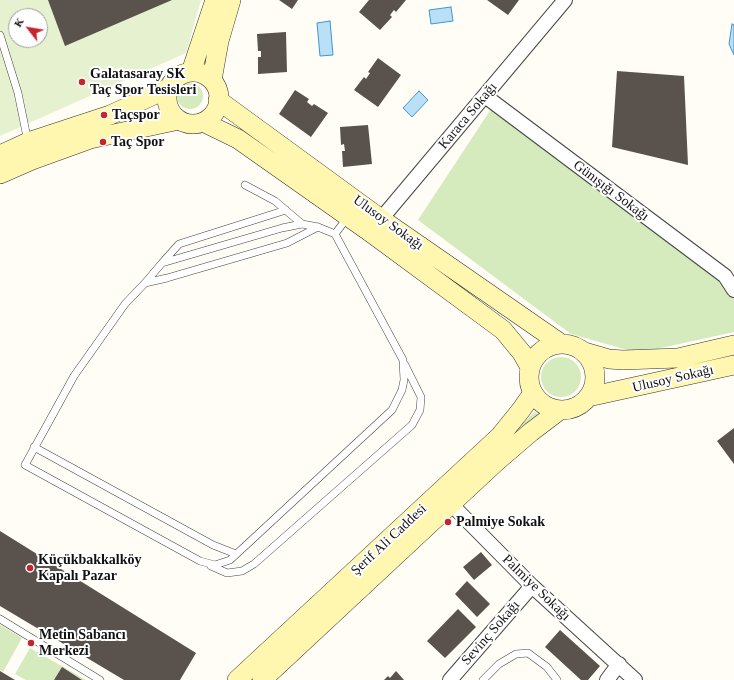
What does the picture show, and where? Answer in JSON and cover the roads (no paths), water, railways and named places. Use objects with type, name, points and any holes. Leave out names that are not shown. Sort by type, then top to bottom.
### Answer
[{"type":"street","points":[[191,72],[214,0]]},
{"type":"street","points":[[212,80],[219,41],[231,0]]},
{"type":"street","name":"Karaca Sokağı","points":[[376,225],[565,0]]},
{"type":"street","points":[[0,174],[32,160],[90,140],[179,120],[193,124],[203,122],[215,111],[218,100],[216,86],[212,80],[198,72],[191,72],[176,78],[169,88],[167,100],[169,108],[179,120]]},
{"type":"street","points":[[0,155],[28,142],[110,115],[169,88]]},
{"type":"street","name":"Günışığı Sokağı","points":[[485,96],[725,276],[734,290]]},
{"type":"street","name":"Ulusoy Sokağı","points":[[218,100],[376,225],[503,330],[522,353],[530,367],[528,378],[533,393]]},
{"type":"street","name":"Ulusoy Sokağı","points":[[203,122],[238,139],[348,216],[376,225],[560,343],[576,346],[585,352],[609,359],[631,360],[678,358],[734,345]]},
{"type":"street","points":[[530,367],[535,357],[543,349],[560,343]]},
{"type":"street","points":[[585,352],[592,360],[595,371],[595,382],[588,398]]},
{"type":"street","name":"Ulusoy Sokağı","points":[[560,410],[576,407],[588,398],[734,365]]},
{"type":"street","points":[[533,393],[545,406],[560,410]]},
{"type":"street","name":"Şerif Ali Caddesi","points":[[262,680],[446,499],[500,436],[533,393]]},
{"type":"street","name":"Şerif Ali Caddesi","points":[[237,680],[446,499],[560,410]]},
{"type":"street","name":"Palmiye Sokağı","points":[[446,499],[532,586],[635,680]]},
{"type":"street","name":"Sevinç Sokağı","points":[[450,680],[532,586]]},
{"type":"street","points":[[607,680],[619,664]]},
{"type":"lane","points":[[0,35],[18,93],[28,142]]},
{"type":"lane","points":[[245,185],[266,195],[302,224]]},
{"type":"lane","points":[[162,263],[302,224],[318,227],[335,234],[422,397],[420,410],[412,426],[254,564],[242,571],[228,573],[207,564],[25,465],[74,376],[125,304],[179,244],[286,210]]},
{"type":"lane","points":[[335,234],[348,216]]},
{"type":"lane","points":[[145,283],[287,243],[318,227]]},
{"type":"lane","points":[[207,564],[223,563],[236,554],[392,410],[402,390],[404,380],[403,360]]},
{"type":"lane","points":[[34,447],[213,545],[236,554]]},
{"type":"lane","points":[[0,619],[100,680]]},
{"type":"lane","points":[[483,680],[499,664],[516,654],[528,653],[547,667],[557,680]]},
{"type":"water","points":[[451,7],[453,21],[431,24],[429,10]]},
{"type":"water","points":[[330,21],[333,55],[320,56],[317,23]]},
{"type":"water","points":[[732,24],[734,25],[734,55],[729,44]]},
{"type":"water","points":[[419,91],[428,100],[412,117],[403,108]]},
{"type":"place","name":"Galatasaray SK Taç Spor Tesisleri","points":[[82,82]]},
{"type":"place","name":"Taçspor","points":[[104,115]]},
{"type":"place","name":"Taç Spor","points":[[103,142]]},
{"type":"place","name":"Palmiye Sokak","points":[[448,522]]},
{"type":"place","name":"Küçükbakkalköy Kapalı Pazar","points":[[30,568]]},
{"type":"place","name":"Metin Sabancı Merkezi","points":[[31,643]]}]
